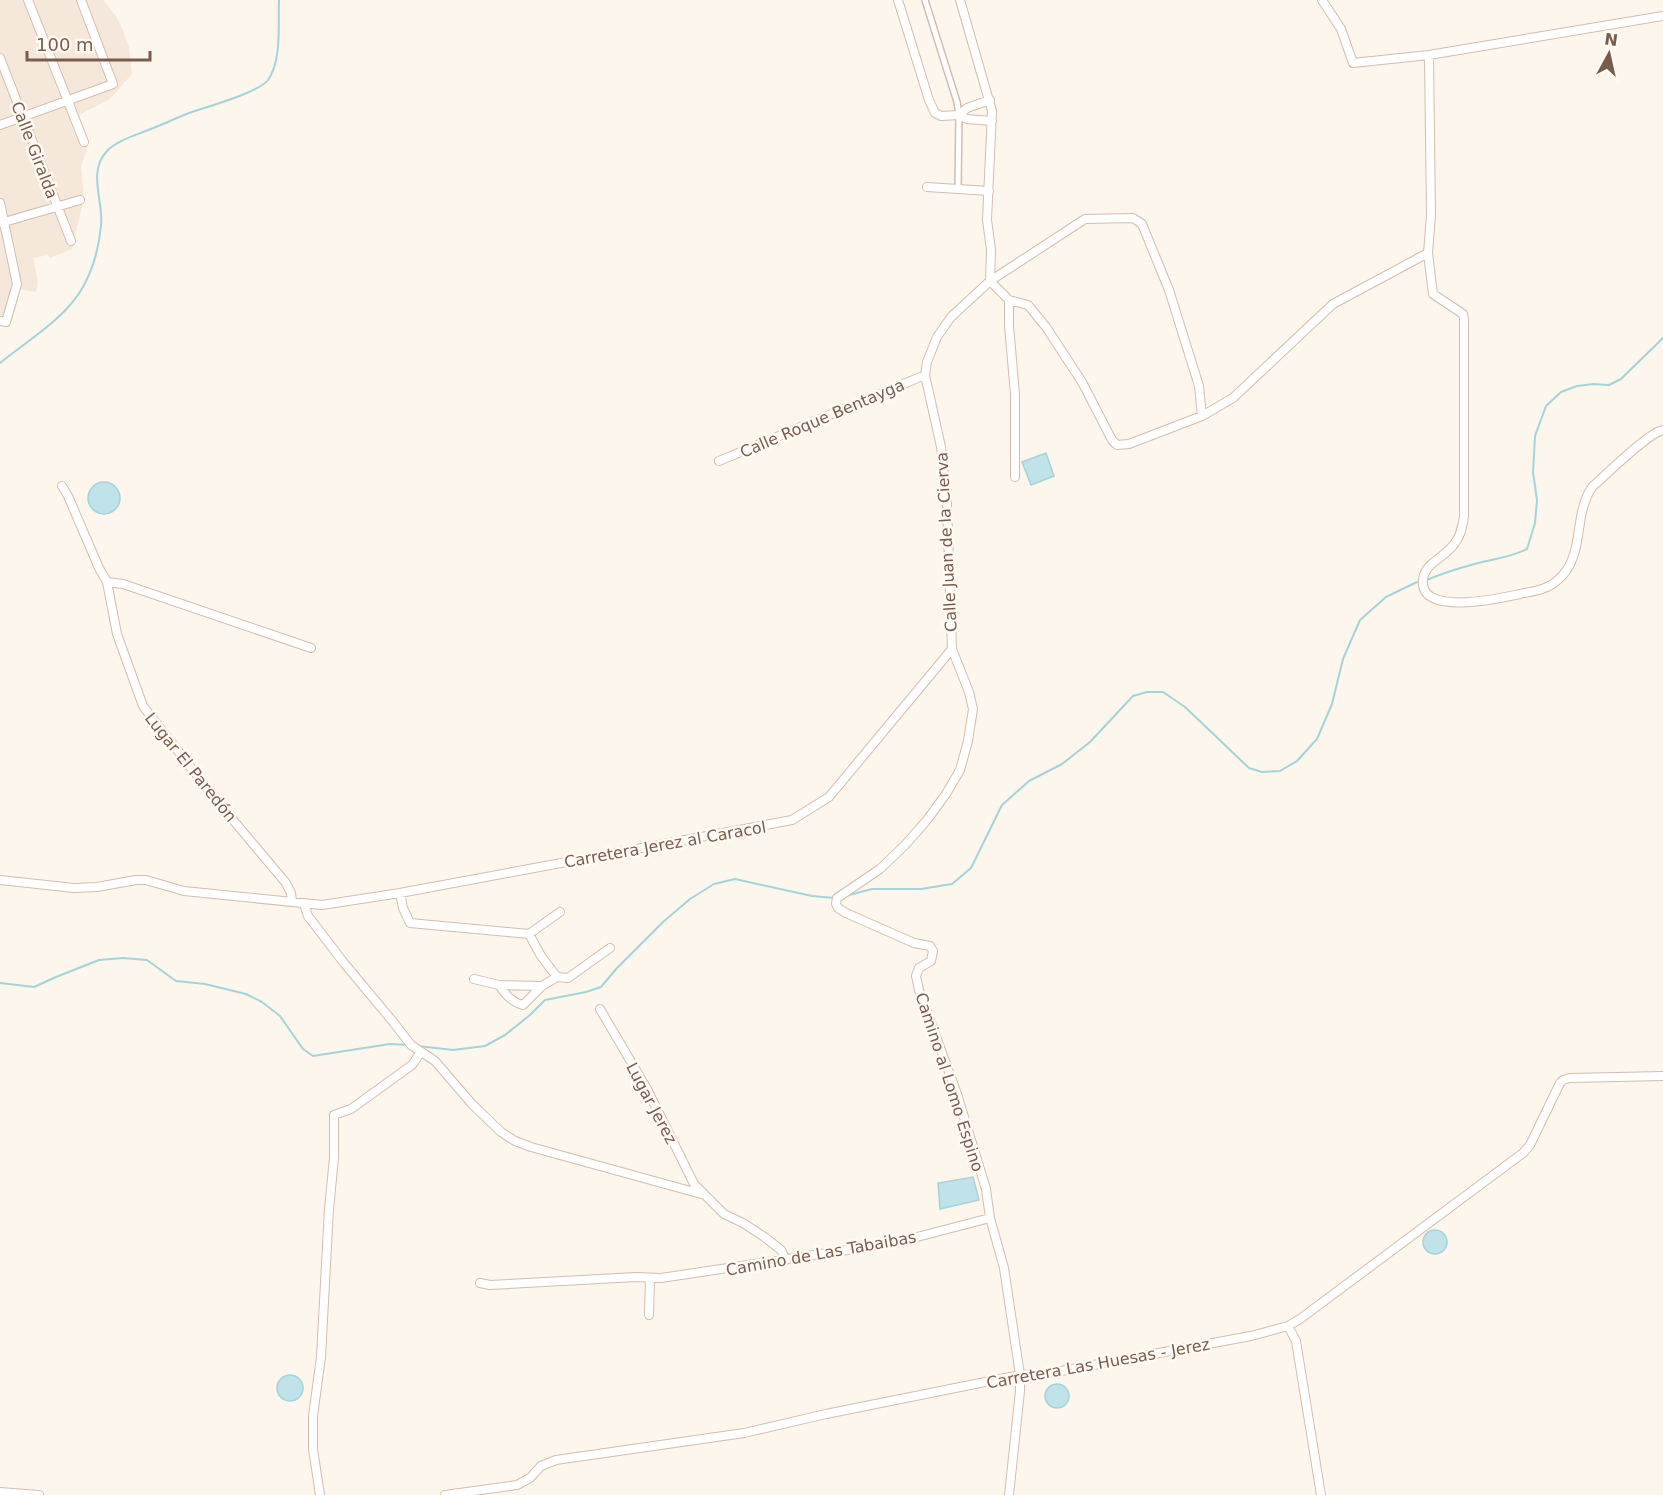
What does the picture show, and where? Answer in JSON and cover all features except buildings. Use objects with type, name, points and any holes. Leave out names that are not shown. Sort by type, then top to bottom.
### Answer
[{"type":"street","points":[[28,0],[84,142]]},
{"type":"street","points":[[0,125],[113,84],[81,0]]},
{"type":"street","points":[[898,0],[935,112],[941,116],[959,115],[967,119],[992,121]]},
{"type":"street","points":[[925,0],[957,102],[959,115],[958,189]]},
{"type":"street","points":[[960,0],[992,111],[987,220],[991,250],[990,281],[1009,300],[1028,305],[1046,327],[1082,382],[1112,440],[1117,445],[1129,444],[1202,416],[1233,398],[1333,304],[1428,253]]},
{"type":"street","points":[[1322,0],[1341,29],[1353,63],[1429,55],[1663,16]]},
{"type":"street","points":[[1429,55],[1431,215],[1428,253],[1434,294],[1463,314],[1464,319],[1464,518],[1461,534],[1447,554],[1431,564],[1425,573],[1423,586],[1427,594],[1448,602],[1467,603],[1501,598],[1546,587],[1557,580],[1571,563],[1576,549],[1582,512],[1588,493],[1646,440],[1663,430]]},
{"type":"street","name":"Calle Giralda","points":[[0,58],[71,241]]},
{"type":"street","points":[[959,115],[967,108],[990,100]]},
{"type":"street","points":[[927,187],[989,191]]},
{"type":"street","points":[[2,222],[80,200]]},
{"type":"street","points":[[0,203],[2,222],[17,284],[3,321]]},
{"type":"street","name":"Calle Juan de la Cierva","points":[[952,649],[947,505],[942,447],[925,375],[927,362],[937,337],[951,317],[990,281],[1085,219],[1132,218],[1142,224],[1169,290],[1199,386],[1202,416]]},
{"type":"street","points":[[1009,300],[1015,394],[1015,477]]},
{"type":"street","name":"Calle Roque Bentayga","points":[[719,461],[925,375]]},
{"type":"street","name":"Lugar El Paredón","points":[[62,486],[107,582],[117,634],[144,706],[217,801],[286,883],[292,902]]},
{"type":"street","points":[[107,582],[123,584],[311,648]]},
{"type":"street","name":"Carretera Jerez al Caracol","points":[[0,880],[74,888],[146,880],[184,891],[322,905],[400,893],[792,820],[829,797],[952,649]]},
{"type":"street","name":"Camino al Lomo Espino","points":[[952,649],[969,692],[973,709],[960,770],[946,794],[905,845],[880,869],[837,898],[836,904],[846,913],[914,943],[930,946],[933,951],[931,961],[919,968],[916,976],[960,1104],[986,1189],[990,1218],[1004,1268],[1020,1375],[1009,1495]]},
{"type":"street","points":[[400,893],[403,908],[410,923],[529,934],[560,912]]},
{"type":"street","points":[[304,904],[308,916],[411,1045],[435,1061],[472,1104],[501,1132],[531,1147],[705,1195]]},
{"type":"street","points":[[529,934],[541,956],[557,977]]},
{"type":"street","points":[[499,985],[503,992],[518,1004],[523,1005],[542,986],[557,977],[568,978],[610,948]]},
{"type":"street","points":[[474,979],[499,985],[542,986]]},
{"type":"street","name":"Lugar Jerez","points":[[600,1009],[646,1089],[694,1184],[724,1214],[743,1223],[772,1243],[781,1251],[786,1260]]},
{"type":"street","points":[[320,1495],[312,1449],[313,1416],[321,1357],[334,1158],[334,1115],[351,1109],[412,1065],[421,1052]]},
{"type":"street","name":"Carretera Las Huesas - Jerez","points":[[445,1495],[518,1485],[530,1478],[541,1466],[556,1460],[744,1433],[1020,1375],[1050,1373],[1251,1336],[1288,1326],[1523,1153],[1530,1145],[1563,1080],[1663,1076]]},
{"type":"street","name":"Camino de Las Tabaibas","points":[[480,1283],[490,1285],[636,1277],[662,1278],[894,1243],[990,1218]]},
{"type":"street","points":[[649,1315],[650,1278]]},
{"type":"street","points":[[1288,1326],[1296,1341],[1321,1495]]},
{"type":"street","points":[[0,1492],[39,1495]]},
{"type":"shaded area","points":[[0,0],[103,0],[122,28],[129,47],[132,74],[110,99],[79,115],[88,141],[81,167],[84,198],[72,249],[50,258],[48,255],[33,258],[38,283],[36,292],[20,289],[9,326],[0,325]]},
{"type":"water","points":[[1046,453],[1054,476],[1031,485],[1022,462]]},
{"type":"water","points":[[104,482],[115,487],[120,498],[115,509],[104,514],[93,509],[88,498],[93,487]]},
{"type":"water","points":[[973,1177],[979,1200],[940,1209],[938,1183]]},
{"type":"water","points":[[1435,1230],[1440,1231],[1446,1237],[1446,1247],[1440,1253],[1435,1254],[1430,1253],[1424,1247],[1423,1242],[1424,1237],[1430,1231]]},
{"type":"water","points":[[290,1375],[300,1378],[303,1388],[300,1398],[290,1401],[280,1398],[277,1388],[280,1378]]},
{"type":"water","points":[[1057,1384],[1066,1387],[1069,1396],[1066,1405],[1057,1408],[1048,1405],[1045,1396],[1048,1387]]},
{"type":"waterway","points":[[0,363],[56,319],[75,299],[87,280],[95,257],[101,226],[98,168],[107,151],[127,138],[189,113],[243,95],[268,80],[277,52],[279,0]]},
{"type":"waterway","points":[[1427,580],[1527,549],[1535,523],[1537,500],[1533,472],[1535,436],[1546,406],[1561,392],[1577,386],[1609,385],[1621,379],[1663,338]]},
{"type":"waterway","points":[[845,896],[872,889],[921,889],[952,884],[971,868],[1002,805],[1029,781],[1062,764],[1090,742],[1133,696],[1147,692],[1163,692],[1185,707],[1249,768],[1262,772],[1280,771],[1297,761],[1317,739],[1332,704],[1343,659],[1360,620],[1386,597],[1417,582]]},
{"type":"waterway","points":[[418,1046],[453,1050],[485,1046],[505,1035],[545,1000],[601,987],[663,922],[690,899],[714,884],[735,879],[812,896],[834,898]]},
{"type":"waterway","points":[[0,983],[34,987],[99,960],[123,958],[147,960],[176,981],[205,984],[246,994],[262,1002],[280,1016],[303,1049],[313,1056],[390,1044],[409,1045]]}]
